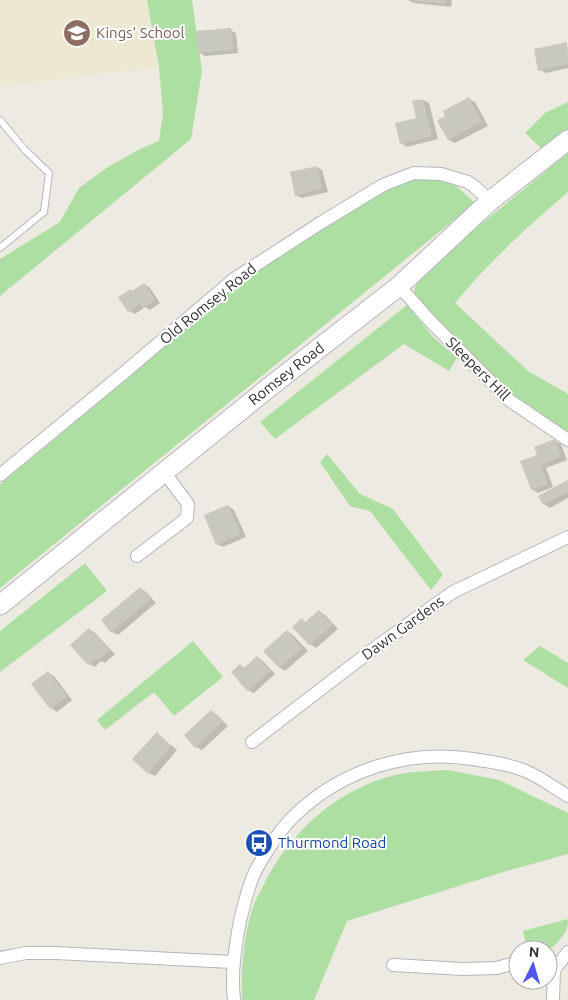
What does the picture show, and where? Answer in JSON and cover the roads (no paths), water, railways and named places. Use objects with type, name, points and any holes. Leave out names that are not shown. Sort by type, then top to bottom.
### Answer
[{"type":"main road","name":"Romsey Road","points":[[0,605],[399,286],[490,201],[568,140]]},
{"type":"street","name":"Old Romsey Road","points":[[0,475],[234,279],[383,185],[414,173],[441,174],[468,182],[490,201]]},
{"type":"street","name":"Sleepers Hill","points":[[399,286],[430,322],[509,400],[568,440]]},
{"type":"street","points":[[137,556],[187,518],[188,504],[164,472]]},
{"type":"street","name":"Dawn Gardens","points":[[252,742],[372,650],[453,592],[568,536]]},
{"type":"street","points":[[234,1000],[233,962],[244,904],[255,872],[294,815],[321,794],[349,777],[375,766],[415,758],[441,756],[500,764],[531,774],[568,796]]},
{"type":"street","points":[[558,961],[568,952]]},
{"type":"street","points":[[0,958],[26,953],[55,953],[233,962]]},
{"type":"street","points":[[393,965],[463,969],[497,968],[508,965]]},
{"type":"lane","points":[[0,120],[24,150],[49,173],[44,212],[0,248]]},
{"type":"place","name":"Kings' School","points":[[77,33]]},
{"type":"place","name":"Thurmond Road","points":[[259,843]]}]
